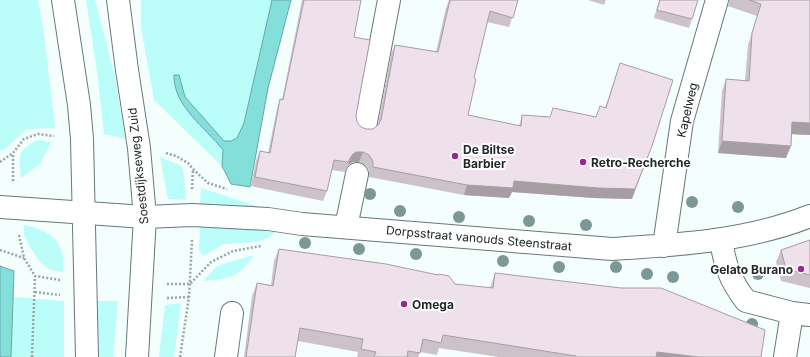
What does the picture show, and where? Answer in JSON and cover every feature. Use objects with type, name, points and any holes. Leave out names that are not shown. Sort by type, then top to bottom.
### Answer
[{"type":"street","points":[[63,0],[79,104],[82,139],[87,357]]},
{"type":"street","name":"Soestdijkseweg Zuid","points":[[118,0],[126,70],[138,148],[144,217],[142,284],[137,357]]},
{"type":"street","points":[[365,127],[389,0]]},
{"type":"street","name":"Kapelweg","points":[[664,246],[682,121],[717,0]]},
{"type":"street","points":[[346,227],[357,174]]},
{"type":"street","name":"Dorpsstraat vanouds Steenstraat","points":[[0,206],[144,217],[192,214],[268,219],[302,224],[612,249],[664,246],[721,240],[793,223],[810,216]]},
{"type":"street","points":[[721,240],[725,261],[734,285],[746,302],[801,314],[784,357]]},
{"type":"street","points":[[226,357],[232,313]]},
{"type":"path","points":[[180,357],[190,284],[211,262],[233,251],[260,247],[266,244]]},
{"type":"path","points":[[0,250],[24,258],[35,276],[32,357]]},
{"type":"path","points":[[35,276],[85,282]]},
{"type":"path","points":[[142,284],[190,284]]},
{"type":"shaded area","points":[[0,0],[38,0],[44,33],[55,128],[27,129],[5,149],[0,151]]},
{"type":"shaded area","points":[[86,0],[95,0],[115,76],[125,139],[104,134],[97,71]]},
{"type":"shaded area","points":[[141,0],[272,0],[244,123],[238,138],[222,166],[154,100],[141,27]]},
{"type":"shaded area","points":[[272,0],[291,0],[268,88],[250,187],[231,184],[222,166],[223,150],[185,107],[175,86],[174,75],[179,75],[185,97],[224,141],[231,141],[237,138],[244,123]]},
{"type":"shaded area","points":[[37,140],[51,142],[40,164],[21,178],[20,155],[25,148]]},
{"type":"shaded area","points":[[160,157],[182,166],[186,200],[168,199]]},
{"type":"shaded area","points":[[201,188],[269,210],[200,204]]},
{"type":"shaded area","points":[[24,225],[47,233],[59,244],[62,252],[63,272],[50,270],[41,263],[24,235]]},
{"type":"shaded area","points":[[200,226],[277,230],[270,237],[257,242],[224,244],[203,256],[199,249]]},
{"type":"shaded area","points":[[254,255],[243,269],[233,276],[203,281],[217,266]]},
{"type":"shaded area","points":[[0,266],[14,271],[11,357],[0,357]]},
{"type":"shaded area","points":[[12,297],[64,301],[64,357],[11,357]]},
{"type":"shaded area","points":[[96,301],[118,301],[113,357],[97,357]]},
{"type":"shaded area","points":[[181,303],[174,357],[159,357],[165,305]]},
{"type":"building","points":[[304,0],[361,0],[354,37],[370,40],[356,115],[357,122],[361,127],[366,129],[373,129],[381,120],[395,45],[438,52],[450,0],[518,0],[513,18],[490,11],[474,78],[476,79],[468,115],[521,126],[522,115],[550,117],[553,108],[596,117],[600,106],[606,108],[620,63],[673,80],[652,146],[635,189],[598,188],[514,181],[513,188],[467,185],[373,167],[373,161],[369,155],[363,152],[356,152],[352,155],[348,162],[334,160],[327,191],[255,177],[260,151],[270,153],[280,99],[283,100]]},
{"type":"building","points":[[660,0],[698,0],[692,19],[657,10]]},
{"type":"building","points":[[749,0],[810,0],[810,123],[792,122],[791,146],[722,141],[726,79],[749,81],[752,33],[761,4]]},
{"type":"building","points":[[810,240],[810,275],[786,269],[781,250]]},
{"type":"building","points":[[279,249],[386,264],[449,276],[455,284],[493,288],[495,273],[621,288],[661,288],[765,330],[761,357],[699,357],[657,352],[656,357],[576,357],[443,335],[441,343],[423,339],[420,353],[408,351],[407,357],[374,357],[376,352],[361,349],[363,339],[300,328],[295,357],[246,357],[257,283],[273,286]]},
{"type":"place","name":"De Biltse Barbier","points":[[455,156]]},
{"type":"place","name":"Retro-Recherche","points":[[583,162]]},
{"type":"place","name":"Gelato Burano","points":[[801,269]]},
{"type":"place","name":"Omega","points":[[404,304]]}]
